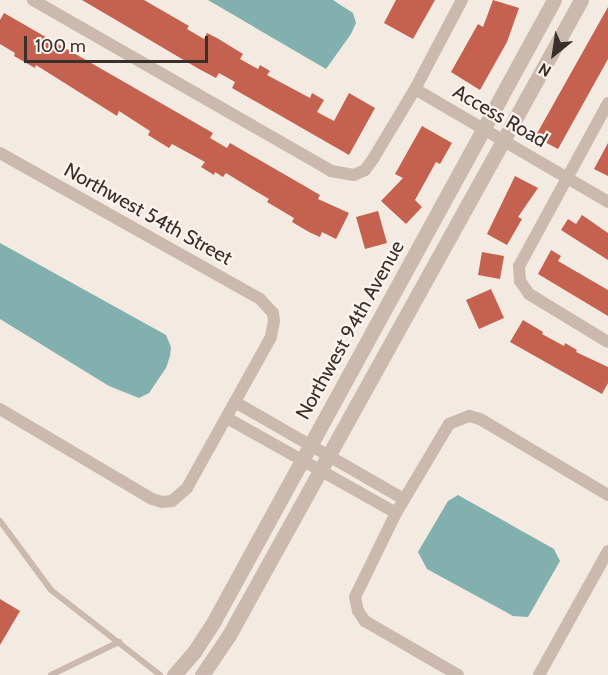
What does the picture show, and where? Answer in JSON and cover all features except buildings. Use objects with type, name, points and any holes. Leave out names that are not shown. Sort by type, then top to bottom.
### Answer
[{"type":"street","points":[[33,0],[331,171],[354,175],[365,170],[373,159],[415,89],[462,0]]},
{"type":"street","name":"Northwest 94th Avenue","points":[[174,675],[194,652],[214,621],[554,0]]},
{"type":"street","points":[[202,675],[229,635],[581,0]]},
{"type":"street","name":"Access Road","points":[[415,89],[608,202]]},
{"type":"street","points":[[608,103],[519,267],[520,280],[529,294],[608,342]]},
{"type":"street","name":"Northwest 54th Street","points":[[0,153],[260,299],[273,313],[271,336],[235,402]]},
{"type":"street","points":[[0,409],[152,499],[162,502],[172,501],[187,488],[235,402],[404,499]]},
{"type":"street","points":[[458,675],[365,621],[358,611],[355,597],[396,513],[449,424],[469,416],[480,419],[608,495]]},
{"type":"street","points":[[227,418],[396,513]]},
{"type":"street","points":[[539,675],[608,551]]},
{"type":"lane","points":[[0,521],[51,590],[160,675]]},
{"type":"lane","points":[[51,675],[119,642]]},
{"type":"water","points":[[208,0],[333,0],[353,13],[356,23],[351,34],[326,69]]},
{"type":"water","points":[[0,243],[166,335],[171,347],[170,356],[166,368],[149,393],[139,398],[109,386],[0,319]]},
{"type":"water","points":[[458,495],[554,549],[560,561],[528,617],[513,616],[427,569],[418,552],[448,501]]}]
